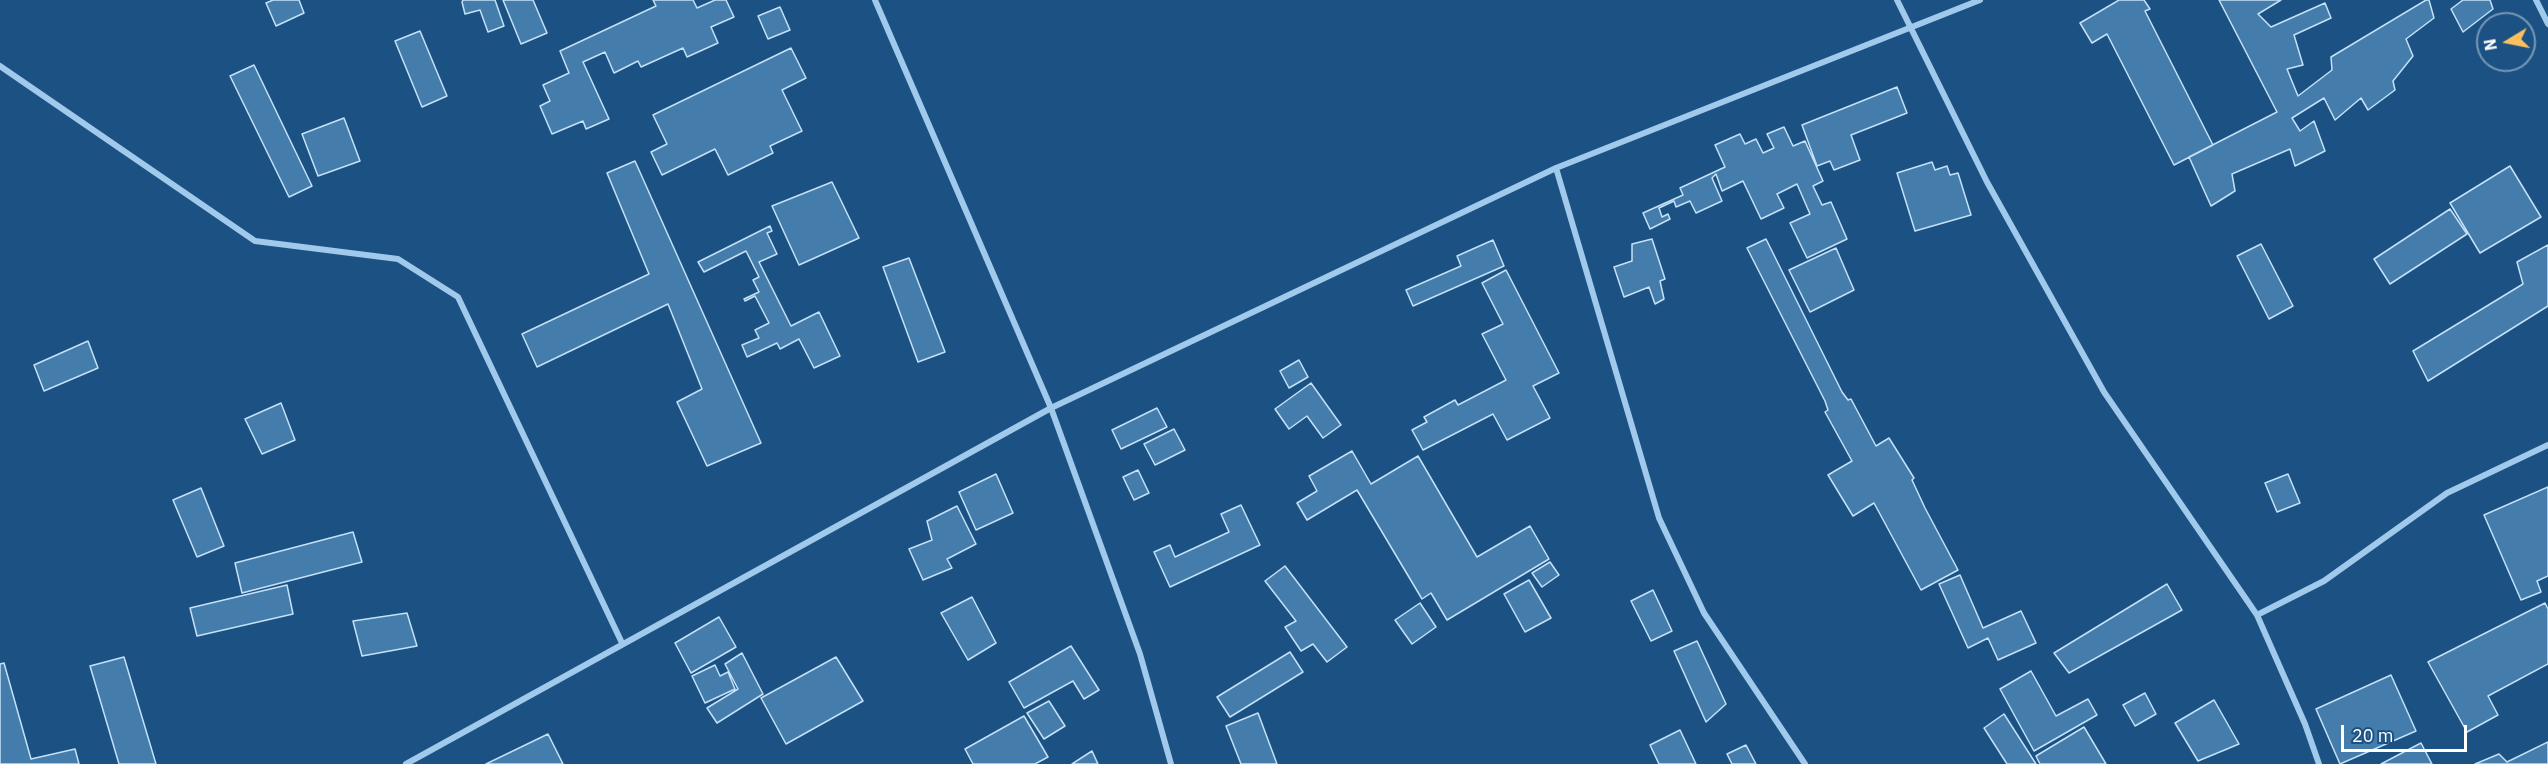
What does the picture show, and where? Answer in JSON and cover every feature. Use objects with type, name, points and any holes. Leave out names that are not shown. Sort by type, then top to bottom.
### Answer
[{"type":"street","points":[[875,0],[1051,408],[1140,654],[1171,764]]},
{"type":"street","points":[[1897,0],[1987,182],[2104,392],[2257,615],[2305,724],[2319,764]]},
{"type":"street","points":[[406,764],[1051,408],[1556,168],[1980,0]]},
{"type":"street","points":[[2536,0],[2548,24]]},
{"type":"street","points":[[0,66],[255,241],[398,259],[458,297],[622,643]]},
{"type":"street","points":[[1556,168],[1659,518],[1704,613],[1805,764]]},
{"type":"street","points":[[2257,615],[2324,581],[2446,493],[2548,445]]},
{"type":"building","points":[[273,0],[299,0],[304,13],[276,26],[266,3]]},
{"type":"building","points":[[463,0],[495,0],[504,26],[488,32],[480,10],[465,14]]},
{"type":"building","points":[[503,0],[533,0],[547,33],[521,44]]},
{"type":"building","points":[[653,0],[693,0],[697,8],[715,0],[726,0],[734,17],[711,27],[718,43],[687,57],[683,48],[641,67],[638,61],[614,73],[605,52],[583,62],[609,119],[586,129],[583,121],[552,134],[540,106],[550,101],[543,85],[569,73],[560,51],[656,6]]},
{"type":"building","points":[[2119,0],[2144,0],[2150,9],[2145,11],[2213,145],[2174,165],[2107,34],[2092,43],[2080,23]]},
{"type":"building","points":[[2219,0],[2281,0],[2258,14],[2271,27],[2325,3],[2331,18],[2294,35],[2303,65],[2287,69],[2298,96],[2332,70],[2331,57],[2426,0],[2429,0],[2434,18],[2406,39],[2413,56],[2393,81],[2395,90],[2368,110],[2361,98],[2335,120],[2324,98],[2292,118],[2300,131],[2314,121],[2325,151],[2295,166],[2290,149],[2232,174],[2235,191],[2211,206],[2189,157],[2277,112]]},
{"type":"building","points":[[2463,0],[2490,0],[2493,9],[2489,12],[2476,12],[2476,22],[2463,32],[2451,9]]},
{"type":"building","points":[[780,7],[790,30],[768,39],[758,16]]},
{"type":"building","points":[[420,31],[447,96],[422,107],[395,41]]},
{"type":"building","points":[[791,48],[806,78],[782,90],[802,131],[770,146],[773,153],[728,175],[715,149],[662,175],[651,152],[667,144],[653,115]]},
{"type":"building","points":[[254,65],[312,186],[289,197],[230,76]]},
{"type":"building","points":[[1897,87],[1907,113],[1851,135],[1860,160],[1834,170],[1830,161],[1817,166],[1802,125]]},
{"type":"building","points":[[344,118],[360,161],[318,176],[302,134]]},
{"type":"building","points":[[1784,127],[1793,146],[1805,141],[1823,181],[1813,186],[1822,205],[1831,202],[1847,239],[1807,258],[1790,223],[1810,214],[1797,184],[1777,194],[1784,208],[1761,219],[1743,181],[1722,191],[1716,174],[1712,178],[1722,201],[1696,213],[1690,201],[1676,207],[1674,201],[1659,208],[1662,217],[1668,214],[1670,219],[1650,229],[1643,213],[1683,195],[1680,188],[1725,167],[1715,145],[1740,134],[1745,144],[1756,139],[1763,153],[1774,148],[1767,134]]},
{"type":"building","points":[[635,161],[761,443],[707,466],[677,402],[702,389],[668,304],[537,367],[522,334],[649,274],[607,173]]},
{"type":"building","points":[[1932,162],[1935,170],[1947,166],[1950,175],[1958,173],[1971,215],[1915,231],[1897,173]]},
{"type":"building","points":[[2510,166],[2541,217],[2480,253],[2450,203]]},
{"type":"building","points":[[832,182],[859,238],[799,265],[772,206]]},
{"type":"building","points":[[2450,209],[2467,234],[2390,284],[2374,259]]},
{"type":"building","points":[[770,226],[772,231],[767,233],[777,254],[759,262],[791,326],[819,312],[840,356],[814,368],[799,339],[780,349],[777,343],[747,357],[742,345],[759,338],[755,330],[769,323],[755,296],[745,301],[744,299],[759,292],[753,280],[759,277],[746,251],[704,272],[698,262]]},
{"type":"building","points":[[1652,239],[1665,279],[1660,281],[1664,299],[1655,304],[1649,287],[1624,297],[1614,267],[1632,261],[1632,244]]},
{"type":"building","points":[[1766,239],[1842,392],[1848,400],[1851,399],[1876,446],[1889,438],[1914,478],[1912,480],[1925,508],[1958,570],[1921,590],[1874,503],[1853,516],[1828,475],[1852,461],[1825,412],[1828,410],[1825,401],[1747,248]]},
{"type":"building","points":[[1493,240],[1504,266],[1413,306],[1406,290],[1461,266],[1457,256]]},
{"type":"building","points":[[2261,244],[2293,306],[2269,319],[2237,256]]},
{"type":"building","points":[[2548,245],[2548,306],[2428,381],[2413,351],[2523,284],[2517,262]]},
{"type":"building","points":[[1836,248],[1854,290],[1810,312],[1789,270]]},
{"type":"building","points":[[909,258],[945,352],[918,362],[883,267]]},
{"type":"building","points":[[1506,270],[1559,373],[1533,386],[1550,418],[1507,440],[1493,414],[1423,450],[1412,430],[1427,422],[1424,417],[1455,400],[1458,405],[1506,380],[1482,334],[1503,324],[1482,283]]},
{"type":"building","points":[[88,341],[98,368],[44,391],[34,365]]},
{"type":"building","points":[[1299,360],[1308,377],[1289,388],[1280,371]]},
{"type":"building","points":[[1311,383],[1341,425],[1323,438],[1307,416],[1289,429],[1275,409]]},
{"type":"building","points":[[281,403],[295,440],[262,454],[245,419]]},
{"type":"building","points":[[1157,408],[1167,427],[1121,449],[1112,430]]},
{"type":"building","points":[[1174,429],[1185,450],[1155,465],[1144,444]]},
{"type":"building","points":[[1352,451],[1371,484],[1418,456],[1477,557],[1530,526],[1549,559],[1447,620],[1431,593],[1422,599],[1357,490],[1307,520],[1297,503],[1317,491],[1309,476]]},
{"type":"building","points":[[1138,470],[1149,493],[1134,500],[1123,477]]},
{"type":"building","points":[[996,474],[1013,513],[976,530],[959,492]]},
{"type":"building","points":[[2288,474],[2300,503],[2277,512],[2265,483]]},
{"type":"building","points":[[2548,487],[2548,576],[2537,581],[2541,592],[2521,600],[2484,515]]},
{"type":"building","points":[[201,488],[224,546],[197,557],[173,500]]},
{"type":"building","points":[[1241,505],[1260,545],[1170,587],[1154,552],[1170,545],[1175,557],[1229,532],[1221,514]]},
{"type":"building","points":[[957,506],[976,544],[947,559],[952,568],[923,580],[909,549],[932,540],[927,521]]},
{"type":"building","points":[[353,532],[362,562],[242,593],[235,563]]},
{"type":"building","points":[[1550,562],[1559,575],[1542,587],[1532,573]]},
{"type":"building","points":[[1285,566],[1347,647],[1327,662],[1313,644],[1301,651],[1285,627],[1296,621],[1265,581]]},
{"type":"building","points":[[1960,575],[1983,628],[2021,611],[2036,643],[1998,660],[1988,638],[1968,648],[1939,584]]},
{"type":"building","points":[[1529,580],[1551,618],[1525,632],[1504,594]]},
{"type":"building","points":[[2167,584],[2182,610],[2069,673],[2054,653]]},
{"type":"building","points":[[287,585],[293,614],[197,636],[190,608]]},
{"type":"building","points":[[1653,590],[1672,631],[1651,641],[1631,601]]},
{"type":"building","points":[[972,597],[996,643],[968,660],[941,613]]},
{"type":"building","points":[[1420,603],[1436,627],[1412,644],[1395,620]]},
{"type":"building","points":[[2545,603],[2548,609],[2548,664],[2488,696],[2498,715],[2467,732],[2428,662]]},
{"type":"building","points":[[407,613],[417,646],[362,656],[353,621]]},
{"type":"building","points":[[719,617],[736,647],[691,673],[675,643]]},
{"type":"building","points":[[1697,641],[1726,704],[1706,722],[1674,651]]},
{"type":"building","points":[[1071,646],[1099,690],[1084,699],[1073,681],[1024,708],[1009,682]]},
{"type":"building","points":[[1290,652],[1303,672],[1230,717],[1217,697]]},
{"type":"building","points":[[742,653],[763,694],[717,723],[707,708],[738,689],[725,664]]},
{"type":"building","points":[[124,657],[156,764],[119,764],[90,666]]},
{"type":"building","points":[[836,657],[863,701],[786,744],[761,698]]},
{"type":"building","points":[[4,663],[31,759],[75,749],[79,764],[0,764],[0,664]]},
{"type":"building","points":[[715,665],[720,676],[728,672],[735,689],[705,703],[692,676]]},
{"type":"building","points":[[2031,671],[2056,716],[2088,699],[2097,715],[2034,751],[2000,689]]},
{"type":"building","points":[[2391,675],[2416,731],[2340,764],[2316,709]]},
{"type":"building","points":[[2145,693],[2156,714],[2135,726],[2123,705]]},
{"type":"building","points":[[2214,700],[2239,744],[2198,761],[2175,723]]},
{"type":"building","points":[[1049,701],[1065,726],[1044,739],[1027,713]]},
{"type":"building","points":[[1258,713],[1277,764],[1241,764],[1226,726]]},
{"type":"building","points":[[2004,714],[2036,764],[2007,764],[1984,728]]},
{"type":"building","points":[[1024,716],[1048,757],[1035,764],[973,764],[965,749]]},
{"type":"building","points":[[2084,727],[2106,764],[2040,764],[2036,756]]},
{"type":"building","points":[[1680,730],[1696,764],[1659,764],[1650,745]]},
{"type":"building","points":[[548,734],[563,764],[486,764]]},
{"type":"building","points":[[2548,742],[2548,764],[2475,764],[2499,754],[2507,762]]},
{"type":"building","points":[[2421,743],[2432,764],[2381,764]]},
{"type":"building","points":[[1746,745],[1756,764],[1732,764],[1727,754]]},
{"type":"building","points":[[1092,751],[1098,764],[1072,764]]}]
